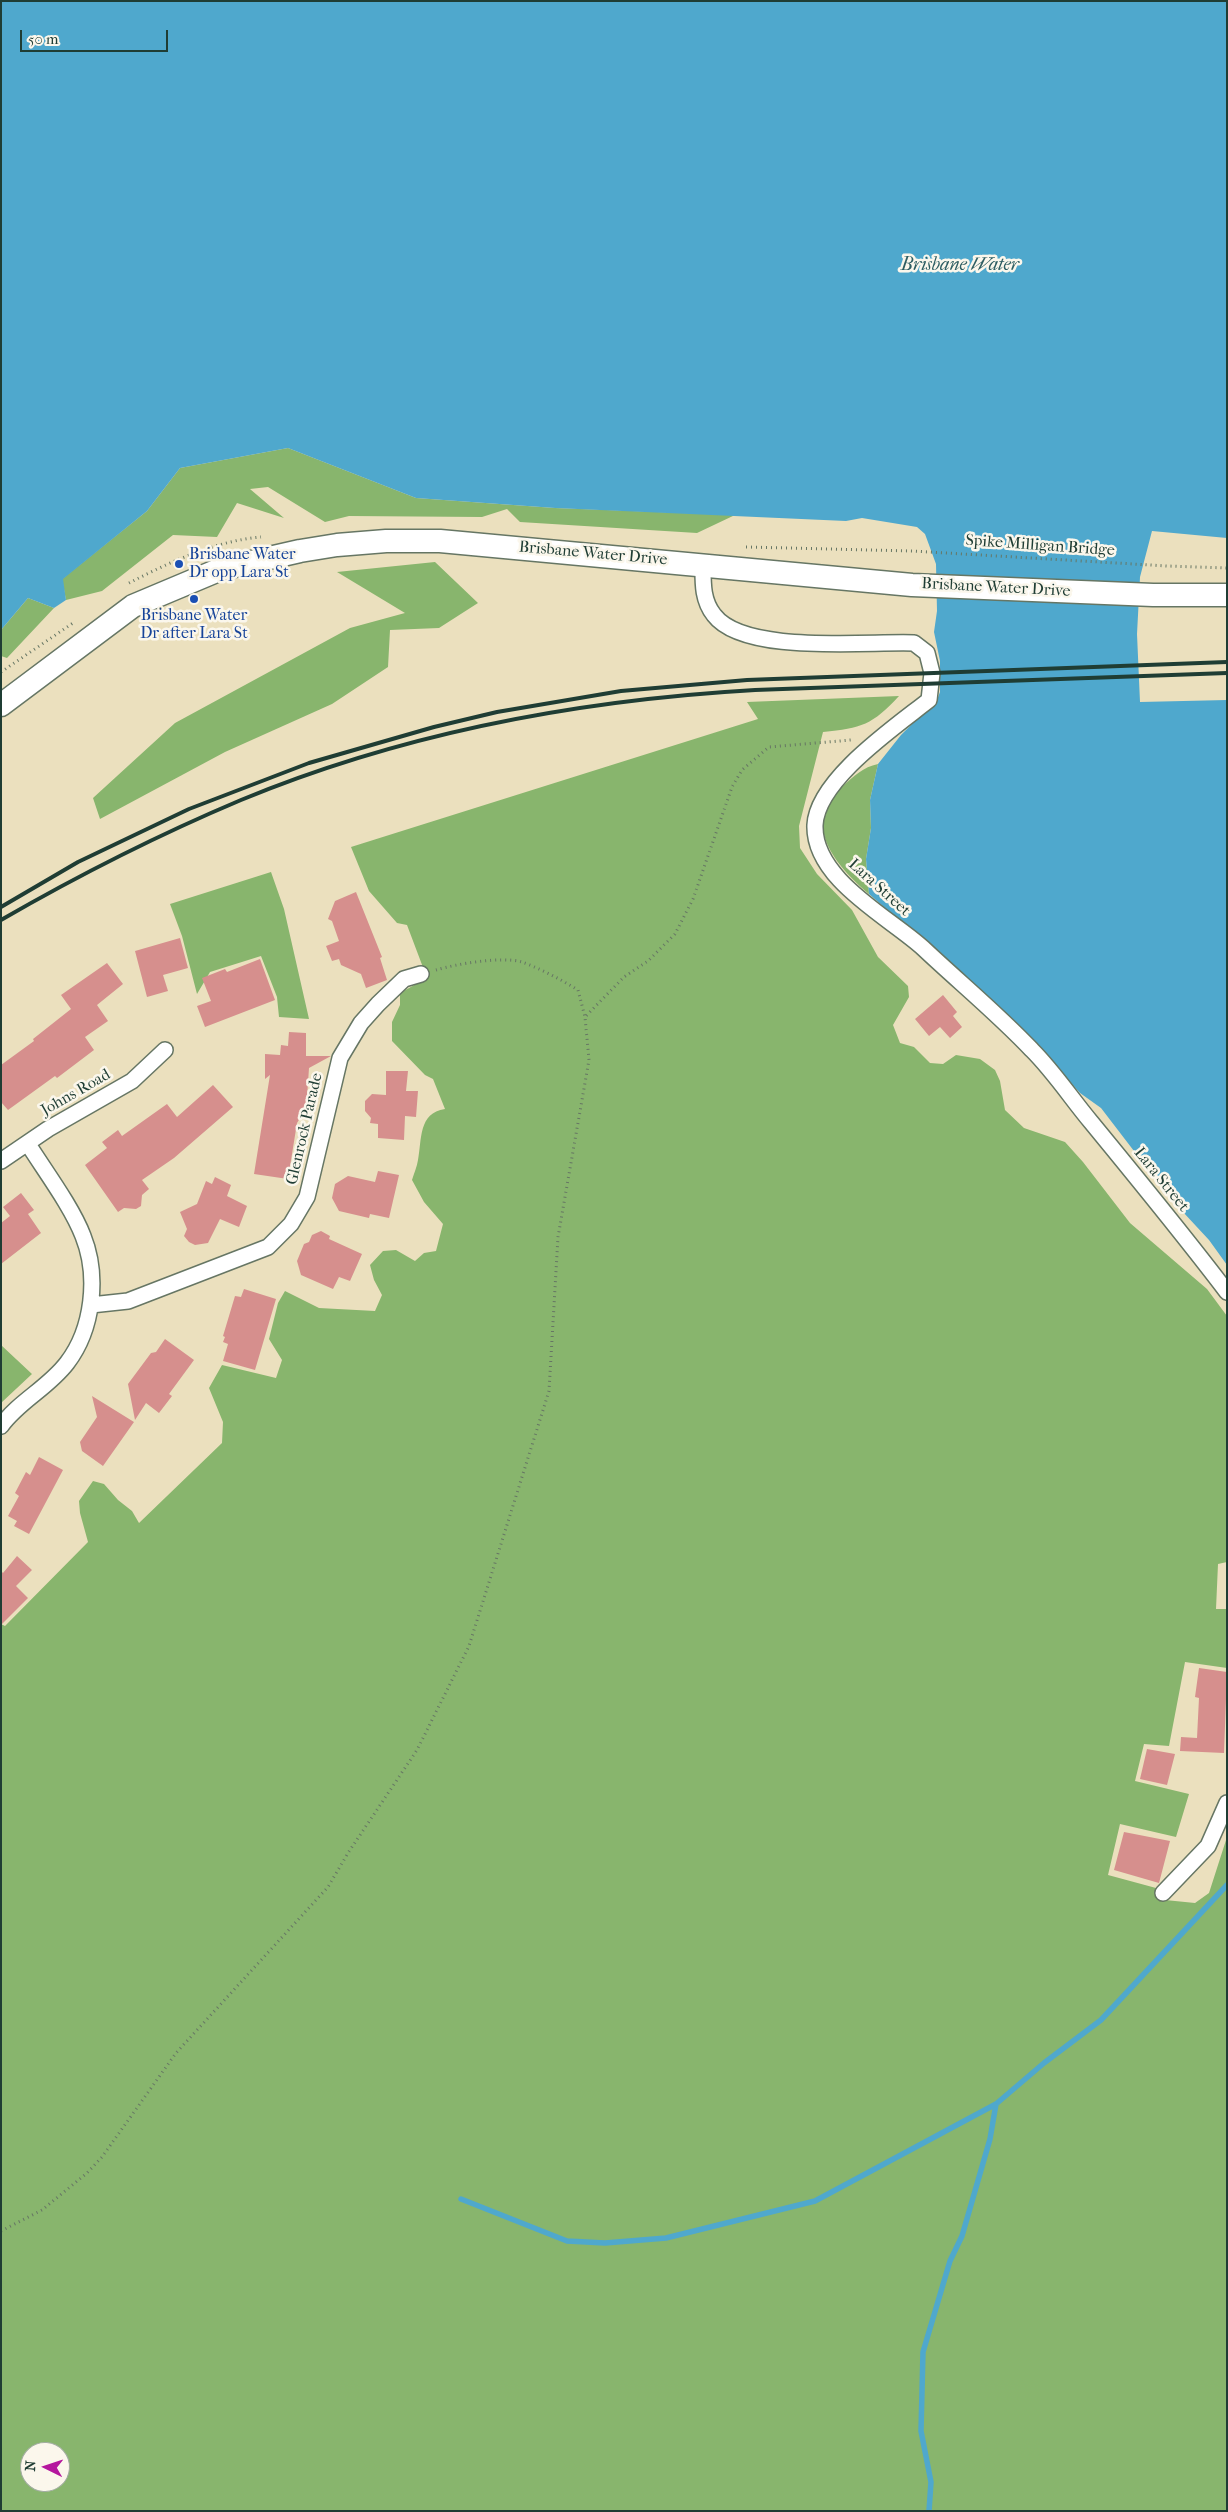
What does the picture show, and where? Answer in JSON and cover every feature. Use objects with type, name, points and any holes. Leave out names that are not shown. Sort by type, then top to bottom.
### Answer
[{"type":"main road","name":"Brisbane Water Drive","points":[[1,705],[133,606],[221,569],[300,551],[386,541],[440,541],[703,564],[912,585],[1153,595],[1227,595]]},
{"type":"street","name":"Lara Street","points":[[703,564],[702,586],[706,602],[714,616],[743,633],[791,643],[914,643],[927,653],[932,673],[929,700],[836,780],[822,799],[816,814],[815,827],[818,842],[828,865],[880,916],[916,942],[1034,1052],[1184,1235],[1227,1292]]},
{"type":"street","name":"Glenrock Parade","points":[[91,1305],[128,1301],[268,1247],[291,1224],[307,1197],[340,1058],[361,1023],[378,1004],[404,980],[421,974]]},
{"type":"street","name":"Johns Road","points":[[1,1161],[48,1129],[132,1080],[165,1050]]},
{"type":"street","points":[[1,1426],[12,1412],[40,1390],[67,1363],[84,1330],[91,1305],[92,1275],[84,1236],[28,1144]]},
{"type":"street","points":[[1163,1893],[1208,1846],[1223,1821],[1227,1803]]},
{"type":"path","name":"Spike Milligan Bridge","points":[[912,551],[1227,568]]},
{"type":"path","points":[[585,1017],[624,977],[648,961],[675,934],[693,899],[732,787],[742,770],[769,747],[852,739]]},
{"type":"path","points":[[1,2231],[42,2210],[87,2173],[102,2157],[176,2053],[328,1887],[348,1853],[417,1750],[469,1646],[549,1390],[558,1237],[589,1060],[585,1017],[578,990],[560,979],[520,962],[460,963],[421,974]]},
{"type":"green space","points":[[288,448],[416,498],[555,508],[735,515],[697,533],[520,522],[507,509],[482,517],[349,516],[325,522],[268,487],[250,489],[284,518],[237,503],[217,537],[173,535],[102,591],[66,600],[62,579],[147,511],[180,468]]},
{"type":"green space","points":[[435,562],[478,603],[439,628],[390,630],[388,667],[332,704],[225,752],[100,819],[93,798],[175,723],[350,628],[405,613],[337,572]]},
{"type":"green space","points":[[28,598],[54,608],[7,658],[1,656],[1,630]]},
{"type":"green space","points":[[899,696],[890,706],[866,723],[848,729],[823,732],[799,826],[800,848],[817,874],[852,910],[878,957],[908,986],[909,997],[893,1025],[900,1043],[914,1047],[930,1063],[943,1064],[956,1055],[980,1059],[995,1070],[1000,1081],[1005,1110],[1024,1128],[1065,1142],[1083,1162],[1130,1223],[1207,1289],[1227,1316],[1227,1562],[1218,1564],[1216,1609],[1227,1609],[1227,1668],[1185,1662],[1169,1746],[1144,1744],[1135,1781],[1189,1794],[1176,1837],[1120,1824],[1108,1875],[1156,1888],[1165,1900],[1195,1903],[1209,1893],[1227,1837],[1227,2511],[1,2511],[1,1624],[5,1626],[88,1542],[80,1513],[79,1501],[93,1481],[104,1484],[118,1500],[132,1511],[139,1523],[222,1443],[223,1422],[209,1388],[222,1365],[276,1378],[282,1360],[269,1339],[278,1303],[285,1291],[319,1308],[375,1311],[382,1295],[374,1280],[370,1265],[383,1251],[396,1250],[415,1261],[424,1253],[436,1251],[443,1224],[424,1202],[412,1180],[418,1163],[423,1128],[430,1116],[445,1109],[433,1079],[425,1075],[392,1041],[392,1022],[400,1005],[400,993],[427,978],[407,925],[397,923],[369,891],[351,847],[758,719],[747,702]]},
{"type":"green space","points":[[878,764],[870,800],[871,828],[866,859],[869,894],[845,871],[835,857],[827,843],[823,829],[824,815],[830,800],[855,775]]},
{"type":"green space","points":[[271,872],[284,909],[309,1019],[279,1017],[277,997],[261,956],[210,972],[197,994],[182,936],[170,904]]},
{"type":"green space","points":[[1,1345],[32,1374],[1,1403]]},
{"type":"water","name":"Brisbane Water","points":[[1,1],[1227,1],[1227,538],[1152,531],[1140,577],[1137,634],[1140,702],[1227,700],[1227,1265],[1209,1240],[1170,1198],[1101,1108],[1080,1093],[1021,1028],[1000,1008],[869,894],[866,859],[871,828],[870,800],[878,764],[901,735],[923,713],[935,705],[940,692],[940,661],[934,632],[937,611],[936,564],[925,534],[917,527],[862,518],[846,521],[555,508],[416,498],[288,448],[180,468],[147,511],[63,579],[66,600],[54,608],[28,598],[1,630]]},
{"type":"building","points":[[356,892],[382,957],[380,958],[387,980],[366,988],[361,974],[341,965],[339,959],[332,961],[326,946],[339,941],[332,921],[328,919],[335,901]]},
{"type":"building","points":[[180,938],[188,968],[163,975],[168,991],[147,997],[135,951]]},
{"type":"building","points":[[260,959],[275,1000],[205,1027],[197,1006],[211,1001],[202,978],[225,969],[227,972]]},
{"type":"building","points":[[107,963],[123,984],[97,1005],[108,1021],[85,1037],[94,1050],[57,1078],[55,1076],[8,1110],[1,1102],[1,1065],[34,1041],[33,1039],[71,1009],[61,995]]},
{"type":"building","points":[[943,995],[957,1012],[953,1016],[962,1027],[950,1038],[940,1027],[929,1036],[915,1019]]},
{"type":"building","points":[[289,1032],[306,1033],[306,1056],[331,1056],[309,1068],[307,1098],[311,1101],[297,1123],[288,1179],[254,1174],[270,1075],[265,1079],[265,1054],[280,1055],[281,1045],[288,1046]]},
{"type":"building","points":[[386,1071],[408,1071],[406,1091],[418,1091],[416,1117],[405,1116],[404,1140],[378,1138],[378,1124],[370,1123],[371,1118],[365,1111],[365,1101],[372,1094],[386,1095]]},
{"type":"building","points":[[213,1085],[233,1107],[174,1158],[142,1180],[149,1189],[142,1195],[141,1206],[136,1209],[124,1208],[118,1212],[85,1165],[107,1148],[102,1142],[118,1130],[122,1136],[167,1104],[177,1117]]},
{"type":"building","points":[[378,1171],[399,1175],[389,1218],[370,1214],[369,1218],[339,1211],[332,1198],[335,1184],[348,1176],[375,1182]]},
{"type":"building","points":[[215,1177],[231,1185],[227,1196],[247,1206],[239,1227],[220,1219],[208,1243],[195,1245],[184,1236],[187,1229],[180,1212],[197,1204],[206,1181],[212,1184]]},
{"type":"building","points":[[21,1193],[34,1210],[28,1214],[41,1233],[1,1264],[1,1223],[10,1216],[3,1207]]},
{"type":"building","points":[[321,1231],[330,1236],[329,1239],[362,1254],[350,1281],[339,1277],[333,1289],[301,1275],[297,1261],[304,1244],[309,1242],[312,1235]]},
{"type":"building","points":[[244,1289],[276,1299],[255,1370],[223,1361],[228,1344],[223,1342],[225,1337],[223,1336],[235,1296],[241,1297]]},
{"type":"building","points":[[165,1339],[194,1360],[169,1394],[172,1396],[159,1413],[146,1403],[135,1420],[128,1384],[151,1353],[156,1352]]},
{"type":"building","points":[[92,1396],[134,1422],[103,1466],[82,1451],[80,1442],[97,1417]]},
{"type":"building","points":[[39,1457],[63,1470],[29,1534],[14,1526],[17,1521],[8,1516],[19,1496],[15,1493],[26,1472],[30,1475]]},
{"type":"building","points":[[17,1556],[32,1570],[16,1586],[28,1598],[1,1625],[1,1571],[3,1573]]},
{"type":"building","points":[[1199,1668],[1227,1672],[1224,1753],[1180,1751],[1181,1737],[1197,1738],[1199,1698],[1195,1697]]},
{"type":"building","points":[[1147,1749],[1175,1754],[1167,1785],[1140,1779]]},
{"type":"building","points":[[1124,1832],[1170,1841],[1159,1883],[1114,1870]]},
{"type":"waterway","points":[[461,2199],[567,2241],[605,2243],[666,2238],[815,2201],[996,2104],[1044,2063],[1101,2020],[1227,1885]]},
{"type":"waterway","points":[[929,2511],[931,2482],[921,2431],[923,2352],[950,2261],[962,2236],[990,2139],[996,2104]]},
{"type":"railway","points":[[1,907],[78,862],[189,809],[309,763],[434,727],[497,712],[621,691],[747,680],[1227,662]]},
{"type":"railway","points":[[1,920],[119,856],[241,800],[302,776],[365,756],[429,738],[493,724],[624,702],[755,690],[1227,673]]},
{"type":"place","name":"Brisbane Water Dr opp Lara St","points":[[179,564]]},
{"type":"place","name":"Brisbane Water Dr after Lara St","points":[[194,599]]}]
